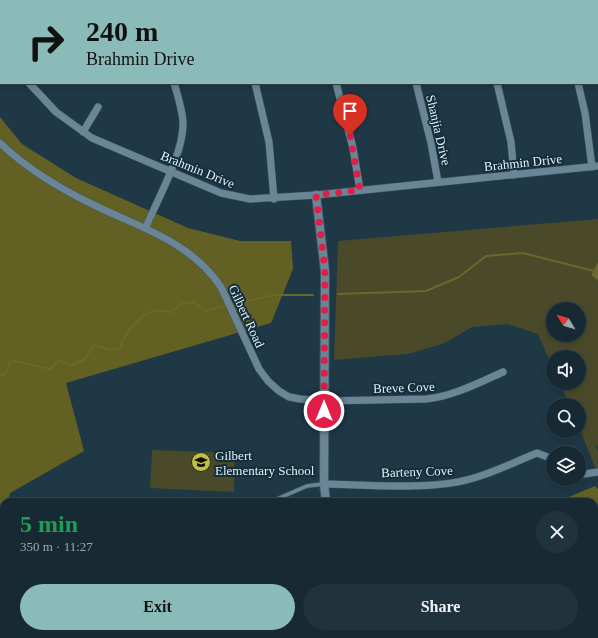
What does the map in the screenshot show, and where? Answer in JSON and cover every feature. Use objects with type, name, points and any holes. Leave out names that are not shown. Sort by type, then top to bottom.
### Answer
[{"type":"street","name":"Brahmin Drive","points":[[30,84],[56,112],[83,132],[102,143],[220,193],[235,197],[250,199],[274,199],[595,166]]},
{"type":"street","points":[[146,227],[179,150],[182,129],[180,105],[174,84]]},
{"type":"street","points":[[255,84],[269,142],[274,199]]},
{"type":"street","points":[[336,84],[353,148],[360,190]]},
{"type":"street","name":"Shanjia Drive","points":[[416,84],[431,143],[438,182]]},
{"type":"street","points":[[498,84],[511,142],[514,175]]},
{"type":"street","points":[[578,84],[595,166]]},
{"type":"street","points":[[83,132],[98,107]]},
{"type":"street","name":"Gilbert Road","points":[[0,143],[22,163],[49,180],[94,205],[146,227],[178,245],[214,277],[225,294],[251,354],[268,381],[279,391],[289,397],[324,401]]},
{"type":"street","points":[[316,195],[325,271],[324,484],[326,498]]},
{"type":"street","name":"Breve Cove","points":[[324,401],[412,400],[442,397],[503,372]]},
{"type":"street","name":"Barteny Cove","points":[[324,484],[408,485],[451,483],[477,478],[537,453],[546,456]]},
{"type":"street","points":[[586,474],[598,472]]},
{"type":"lane","points":[[279,498],[307,486],[324,484]]},
{"type":"shaded area","points":[[0,117],[22,144],[76,178],[188,228],[240,241],[291,241],[293,269],[271,323],[66,383],[84,451],[10,493],[9,498],[0,498]]},
{"type":"shaded area","points":[[598,219],[598,262],[591,275],[598,281],[598,445],[596,447],[598,451],[598,469],[596,470],[583,438],[586,438],[586,398],[566,398],[563,390],[586,390],[586,350],[546,350],[546,352],[538,334],[508,324],[472,327],[445,343],[408,354],[334,360],[338,241]]},
{"type":"shaded area","points":[[598,262],[598,281],[591,275]]},
{"type":"shaded area","points":[[152,450],[235,453],[234,492],[150,488]]},
{"type":"shaded area","points":[[595,486],[598,489],[598,498],[566,498]]},
{"type":"waterway","points":[[338,294],[426,291],[459,277],[486,256],[523,253],[598,272]]},
{"type":"waterway","points":[[235,304],[274,295],[313,295]]},
{"type":"waterway","points":[[0,375],[4,375],[11,360],[50,369],[60,360],[70,366],[85,359],[93,345],[110,350],[120,348],[132,326],[147,313],[155,310],[172,312],[181,304],[193,302],[206,311],[224,306]]},
{"type":"place","name":"Gilbert Elementary School","points":[[201,462]]},
{"type":"route","points":[[324,411],[325,271],[316,195],[360,190],[350,135]]}]
